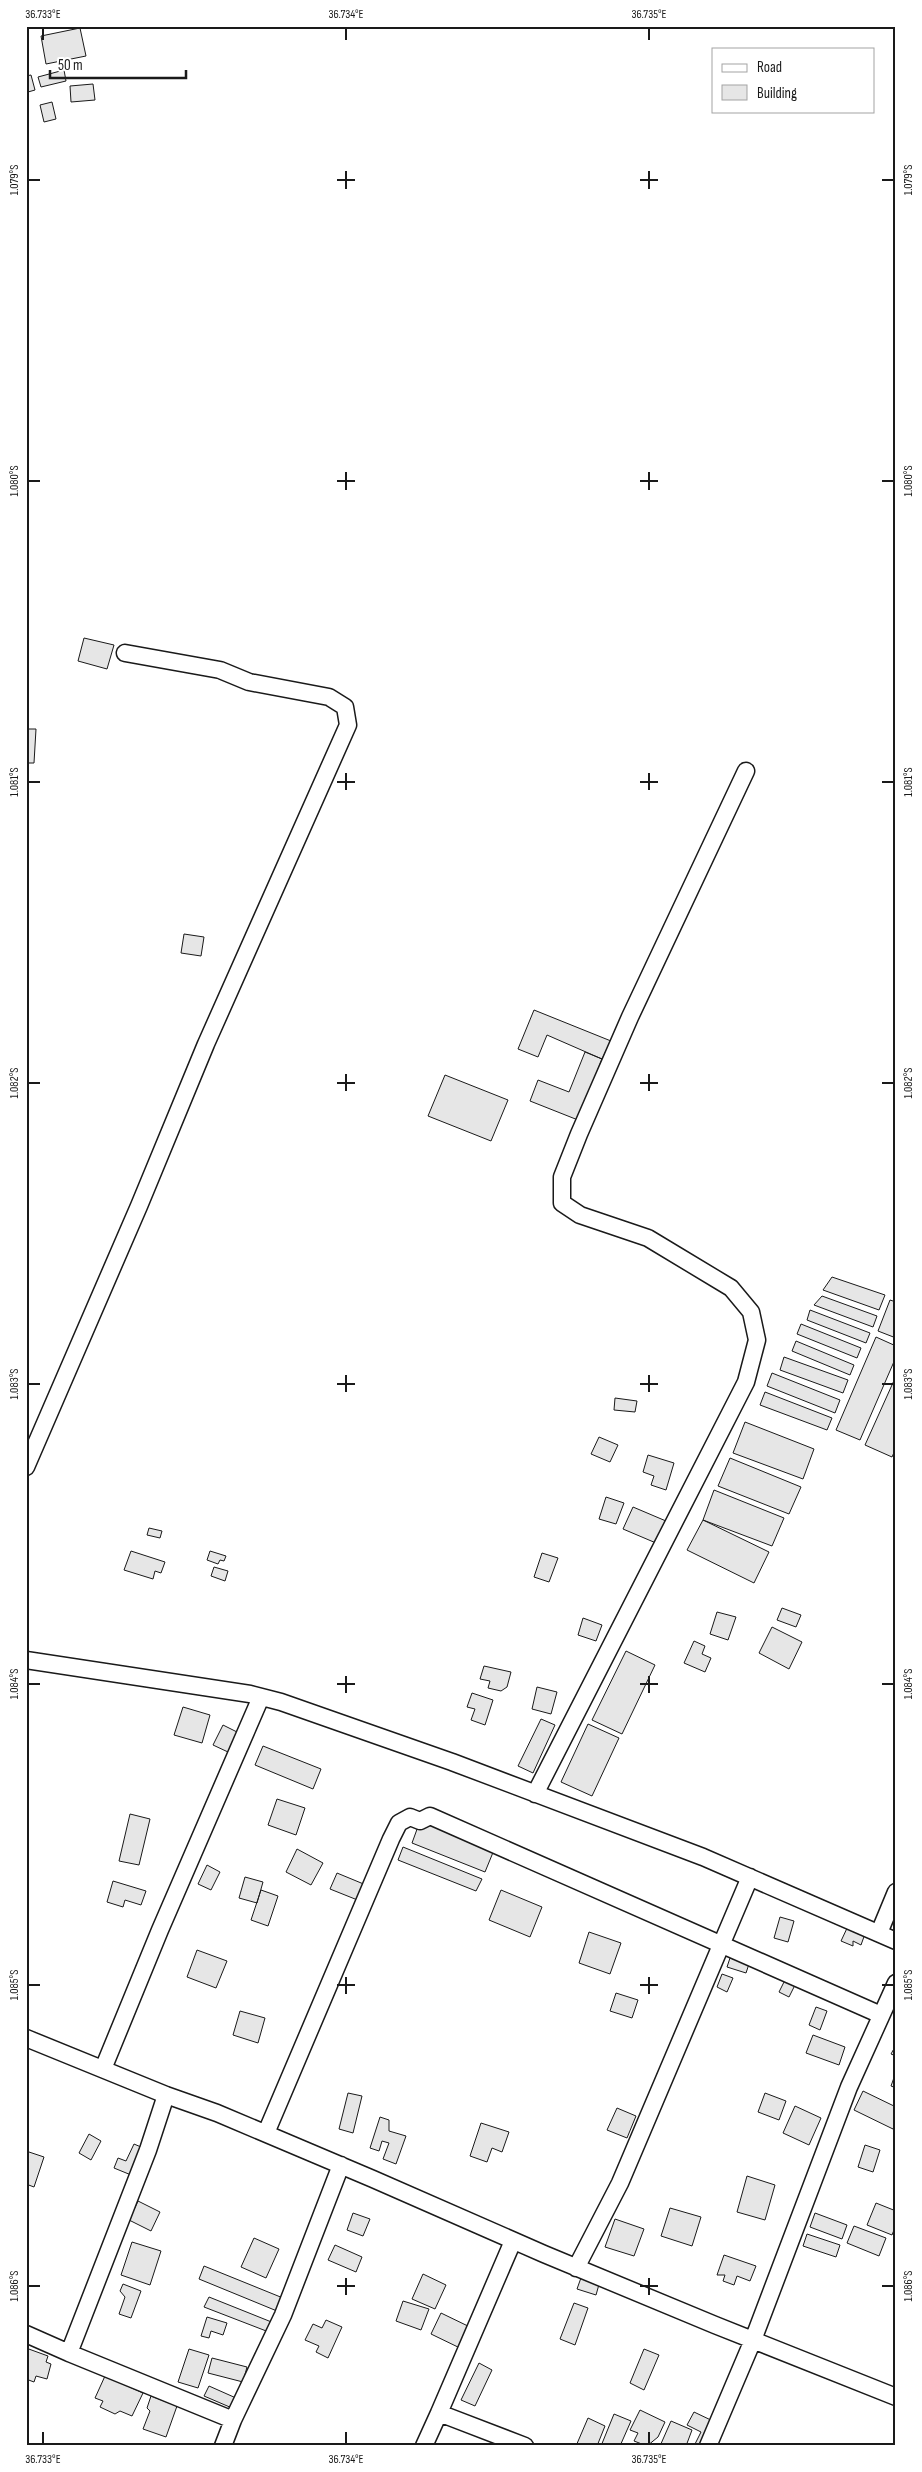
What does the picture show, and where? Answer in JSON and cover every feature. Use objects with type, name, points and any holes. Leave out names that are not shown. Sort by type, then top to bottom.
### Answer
[{"type":"street","points":[[26,1467],[139,1206],[206,1044],[348,725],[345,706],[329,697],[249,682],[220,670],[125,653]]},
{"type":"street","points":[[536,1794],[746,1382],[757,1340],[751,1312],[731,1288],[648,1238],[580,1215],[562,1203],[562,1177],[579,1134],[630,1017],[746,771]]},
{"type":"street","points":[[26,1660],[261,1697],[425,1752],[703,1857],[896,1940]]},
{"type":"street","points":[[103,2069],[160,1930],[261,1697]]},
{"type":"street","points":[[266,2133],[398,1823],[410,1817],[420,1821],[430,1816],[881,2015]]},
{"type":"street","points":[[576,2268],[620,2183],[750,1877]]},
{"type":"street","points":[[879,1933],[896,1892]]},
{"type":"street","points":[[708,2446],[753,2340],[849,2087],[896,1983]]},
{"type":"street","points":[[26,2038],[266,2133],[576,2268],[896,2396]]},
{"type":"street","points":[[69,2353],[148,2150],[166,2095]]},
{"type":"street","points":[[223,2446],[232,2420],[283,2315],[341,2165]]},
{"type":"street","points":[[424,2446],[513,2241]]},
{"type":"street","points":[[26,2334],[232,2420]]},
{"type":"street","points":[[439,2413],[525,2446]]},
{"type":"building","points":[[80,28],[86,56],[46,64],[41,36]]},
{"type":"building","points":[[64,70],[66,81],[41,87],[38,77]]},
{"type":"building","points":[[31,75],[35,90],[28,92],[26,76]]},
{"type":"building","points":[[93,84],[95,100],[71,102],[70,86]]},
{"type":"building","points":[[52,102],[56,119],[44,122],[40,105]]},
{"type":"building","points":[[84,638],[114,645],[107,669],[78,661]]},
{"type":"building","points":[[26,729],[36,729],[34,763],[26,763]]},
{"type":"building","points":[[184,934],[204,937],[201,956],[181,953]]},
{"type":"building","points":[[534,1010],[611,1041],[602,1059],[547,1035],[538,1057],[518,1049]]},
{"type":"building","points":[[585,1052],[602,1059],[578,1120],[530,1101],[538,1080],[569,1092]]},
{"type":"building","points":[[445,1075],[508,1100],[491,1141],[428,1116]]},
{"type":"building","points":[[832,1277],[885,1295],[879,1310],[823,1290]]},
{"type":"building","points":[[822,1296],[877,1316],[873,1327],[814,1305]]},
{"type":"building","points":[[890,1300],[896,1302],[896,1338],[878,1331]]},
{"type":"building","points":[[810,1310],[870,1333],[866,1343],[807,1320]]},
{"type":"building","points":[[801,1324],[861,1348],[857,1358],[797,1334]]},
{"type":"building","points":[[876,1337],[896,1346],[896,1357],[860,1440],[836,1430]]},
{"type":"building","points":[[796,1341],[854,1365],[850,1375],[792,1351]]},
{"type":"building","points":[[784,1357],[848,1380],[843,1393],[780,1370]]},
{"type":"building","points":[[772,1373],[840,1400],[835,1413],[767,1386]]},
{"type":"building","points":[[896,1376],[896,1448],[892,1457],[865,1445]]},
{"type":"building","points":[[765,1392],[832,1418],[827,1430],[760,1405]]},
{"type":"building","points":[[615,1398],[637,1401],[635,1412],[614,1410]]},
{"type":"building","points":[[745,1422],[814,1449],[803,1479],[733,1453]]},
{"type":"building","points":[[599,1437],[618,1445],[610,1462],[591,1454]]},
{"type":"building","points":[[648,1455],[674,1463],[666,1490],[651,1485],[654,1476],[643,1472]]},
{"type":"building","points":[[730,1458],[801,1487],[789,1514],[718,1486]]},
{"type":"building","points":[[714,1490],[784,1518],[772,1546],[703,1520]]},
{"type":"building","points":[[606,1497],[624,1503],[616,1524],[599,1519]]},
{"type":"building","points":[[633,1507],[666,1521],[656,1543],[623,1529]]},
{"type":"building","points":[[703,1520],[769,1552],[754,1583],[687,1550]]},
{"type":"building","points":[[149,1528],[162,1531],[160,1538],[147,1535]]},
{"type":"building","points":[[131,1551],[165,1562],[161,1573],[155,1571],[153,1579],[124,1570]]},
{"type":"building","points":[[210,1551],[226,1556],[224,1561],[220,1560],[218,1564],[207,1560]]},
{"type":"building","points":[[542,1553],[558,1558],[549,1582],[534,1577]]},
{"type":"building","points":[[214,1567],[228,1571],[225,1581],[211,1576]]},
{"type":"building","points":[[782,1608],[801,1615],[796,1627],[777,1620]]},
{"type":"building","points":[[717,1612],[736,1617],[728,1640],[710,1634]]},
{"type":"building","points":[[583,1618],[602,1625],[596,1641],[578,1635]]},
{"type":"building","points":[[772,1627],[802,1642],[789,1669],[759,1653]]},
{"type":"building","points":[[694,1641],[705,1646],[702,1654],[711,1658],[705,1672],[684,1663]]},
{"type":"building","points":[[626,1651],[655,1665],[622,1734],[592,1720]]},
{"type":"building","points":[[484,1666],[511,1672],[507,1687],[501,1691],[488,1688],[490,1681],[480,1679]]},
{"type":"building","points":[[537,1687],[557,1692],[551,1714],[532,1709]]},
{"type":"building","points":[[472,1693],[493,1700],[485,1725],[471,1720],[475,1709],[467,1707]]},
{"type":"building","points":[[183,1707],[210,1715],[202,1743],[174,1735]]},
{"type":"building","points":[[541,1719],[555,1725],[533,1773],[518,1766]]},
{"type":"building","points":[[588,1724],[619,1738],[592,1796],[561,1782]]},
{"type":"building","points":[[223,1725],[239,1733],[228,1752],[213,1745]]},
{"type":"building","points":[[263,1746],[321,1769],[313,1789],[255,1765]]},
{"type":"building","points":[[277,1799],[305,1808],[296,1835],[268,1825]]},
{"type":"building","points":[[130,1814],[150,1819],[139,1865],[119,1861]]},
{"type":"building","points":[[420,1821],[494,1850],[485,1872],[412,1843]]},
{"type":"building","points":[[403,1847],[482,1879],[476,1891],[398,1860]]},
{"type":"building","points":[[297,1849],[323,1863],[311,1885],[286,1872]]},
{"type":"building","points":[[207,1865],[220,1872],[211,1890],[198,1884]]},
{"type":"building","points":[[337,1873],[366,1885],[360,1901],[330,1889]]},
{"type":"building","points":[[245,1877],[263,1882],[257,1903],[239,1898]]},
{"type":"building","points":[[113,1881],[146,1891],[141,1905],[125,1900],[123,1907],[107,1902]]},
{"type":"building","points":[[261,1890],[278,1896],[268,1926],[251,1920]]},
{"type":"building","points":[[501,1890],[542,1907],[530,1937],[489,1920]]},
{"type":"building","points":[[780,1917],[794,1921],[788,1942],[774,1938]]},
{"type":"building","points":[[849,1924],[866,1931],[861,1945],[853,1941],[853,1946],[841,1941]]},
{"type":"building","points":[[589,1932],[621,1943],[610,1974],[579,1963]]},
{"type":"building","points":[[197,1950],[227,1961],[216,1988],[187,1977]]},
{"type":"building","points":[[730,1958],[749,1964],[746,1973],[727,1967]]},
{"type":"building","points":[[722,1974],[733,1978],[727,1992],[717,1987]]},
{"type":"building","points":[[786,1978],[796,1983],[789,1997],[779,1992]]},
{"type":"building","points":[[616,1993],[638,2000],[632,2018],[610,2011]]},
{"type":"building","points":[[816,2007],[827,2011],[820,2030],[809,2025]]},
{"type":"building","points":[[240,2011],[265,2018],[258,2043],[233,2035]]},
{"type":"building","points":[[813,2035],[845,2047],[839,2065],[806,2053]]},
{"type":"building","points":[[896,2045],[896,2056],[891,2054]]},
{"type":"building","points":[[896,2072],[896,2088],[891,2086]]},
{"type":"building","points":[[863,2091],[896,2107],[896,2122],[893,2129],[854,2110]]},
{"type":"building","points":[[348,2093],[362,2096],[353,2133],[339,2129]]},
{"type":"building","points":[[765,2093],[786,2101],[779,2120],[758,2112]]},
{"type":"building","points":[[795,2106],[821,2118],[809,2145],[783,2133]]},
{"type":"building","points":[[617,2108],[636,2116],[627,2138],[607,2130]]},
{"type":"building","points":[[380,2117],[389,2120],[389,2131],[406,2136],[396,2164],[383,2159],[389,2143],[382,2141],[379,2151],[370,2148]]},
{"type":"building","points":[[481,2123],[509,2132],[502,2152],[492,2148],[487,2162],[470,2156]]},
{"type":"building","points":[[89,2134],[101,2141],[91,2160],[79,2153]]},
{"type":"building","points":[[134,2144],[148,2150],[136,2177],[114,2168],[118,2158],[126,2161]]},
{"type":"building","points":[[865,2145],[880,2150],[873,2172],[858,2167]]},
{"type":"building","points":[[26,2151],[44,2157],[34,2187],[26,2184]]},
{"type":"building","points":[[747,2176],[775,2185],[765,2220],[737,2212]]},
{"type":"building","points":[[138,2201],[160,2212],[151,2231],[129,2220]]},
{"type":"building","points":[[876,2203],[896,2211],[896,2225],[892,2235],[867,2225]]},
{"type":"building","points":[[670,2208],[701,2217],[692,2246],[661,2236]]},
{"type":"building","points":[[353,2213],[370,2219],[363,2236],[347,2230]]},
{"type":"building","points":[[815,2213],[847,2225],[842,2239],[810,2227]]},
{"type":"building","points":[[615,2219],[644,2229],[634,2256],[605,2247]]},
{"type":"building","points":[[854,2226],[886,2238],[879,2256],[847,2243]]},
{"type":"building","points":[[807,2234],[840,2245],[836,2257],[803,2246]]},
{"type":"building","points":[[254,2238],[279,2249],[266,2278],[241,2267]]},
{"type":"building","points":[[132,2242],[161,2251],[150,2285],[121,2275]]},
{"type":"building","points":[[335,2245],[362,2257],[356,2272],[328,2260]]},
{"type":"building","points":[[724,2255],[756,2266],[750,2281],[737,2276],[734,2285],[723,2281],[725,2275],[717,2275]]},
{"type":"building","points":[[204,2266],[283,2298],[277,2311],[199,2279]]},
{"type":"building","points":[[423,2274],[446,2285],[435,2309],[412,2299]]},
{"type":"building","points":[[582,2275],[600,2281],[596,2295],[577,2289]]},
{"type":"building","points":[[123,2284],[141,2291],[131,2318],[119,2314],[125,2297],[120,2291]]},
{"type":"building","points":[[209,2297],[274,2323],[274,2334],[204,2307]]},
{"type":"building","points":[[403,2301],[429,2309],[421,2330],[396,2321]]},
{"type":"building","points":[[574,2303],[588,2308],[575,2345],[560,2339]]},
{"type":"building","points":[[441,2313],[472,2328],[462,2349],[431,2334]]},
{"type":"building","points":[[207,2317],[227,2323],[223,2335],[211,2331],[209,2338],[201,2336]]},
{"type":"building","points":[[326,2320],[342,2327],[328,2358],[316,2352],[319,2346],[305,2340],[313,2324],[322,2328]]},
{"type":"building","points":[[26,2348],[48,2356],[46,2362],[51,2364],[47,2379],[36,2376],[34,2382],[26,2379]]},
{"type":"building","points":[[189,2349],[209,2355],[198,2388],[178,2382]]},
{"type":"building","points":[[644,2349],[659,2355],[644,2390],[630,2383]]},
{"type":"building","points":[[212,2358],[247,2367],[243,2382],[208,2373]]},
{"type":"building","points":[[479,2363],[492,2370],[475,2406],[461,2400]]},
{"type":"building","points":[[105,2376],[143,2393],[132,2416],[120,2411],[115,2414],[100,2407],[103,2401],[95,2398]]},
{"type":"building","points":[[209,2386],[236,2398],[232,2408],[204,2396]]},
{"type":"building","points":[[151,2396],[177,2406],[166,2437],[143,2429],[150,2411],[147,2408]]},
{"type":"building","points":[[640,2410],[665,2422],[658,2437],[647,2446],[634,2441],[638,2433],[630,2430]]},
{"type":"building","points":[[694,2412],[715,2422],[703,2446],[694,2446],[701,2432],[687,2425]]},
{"type":"building","points":[[614,2414],[631,2421],[620,2446],[601,2446]]},
{"type":"building","points":[[588,2418],[605,2426],[597,2446],[576,2446]]},
{"type":"building","points":[[671,2421],[692,2430],[686,2446],[660,2446]]}]
